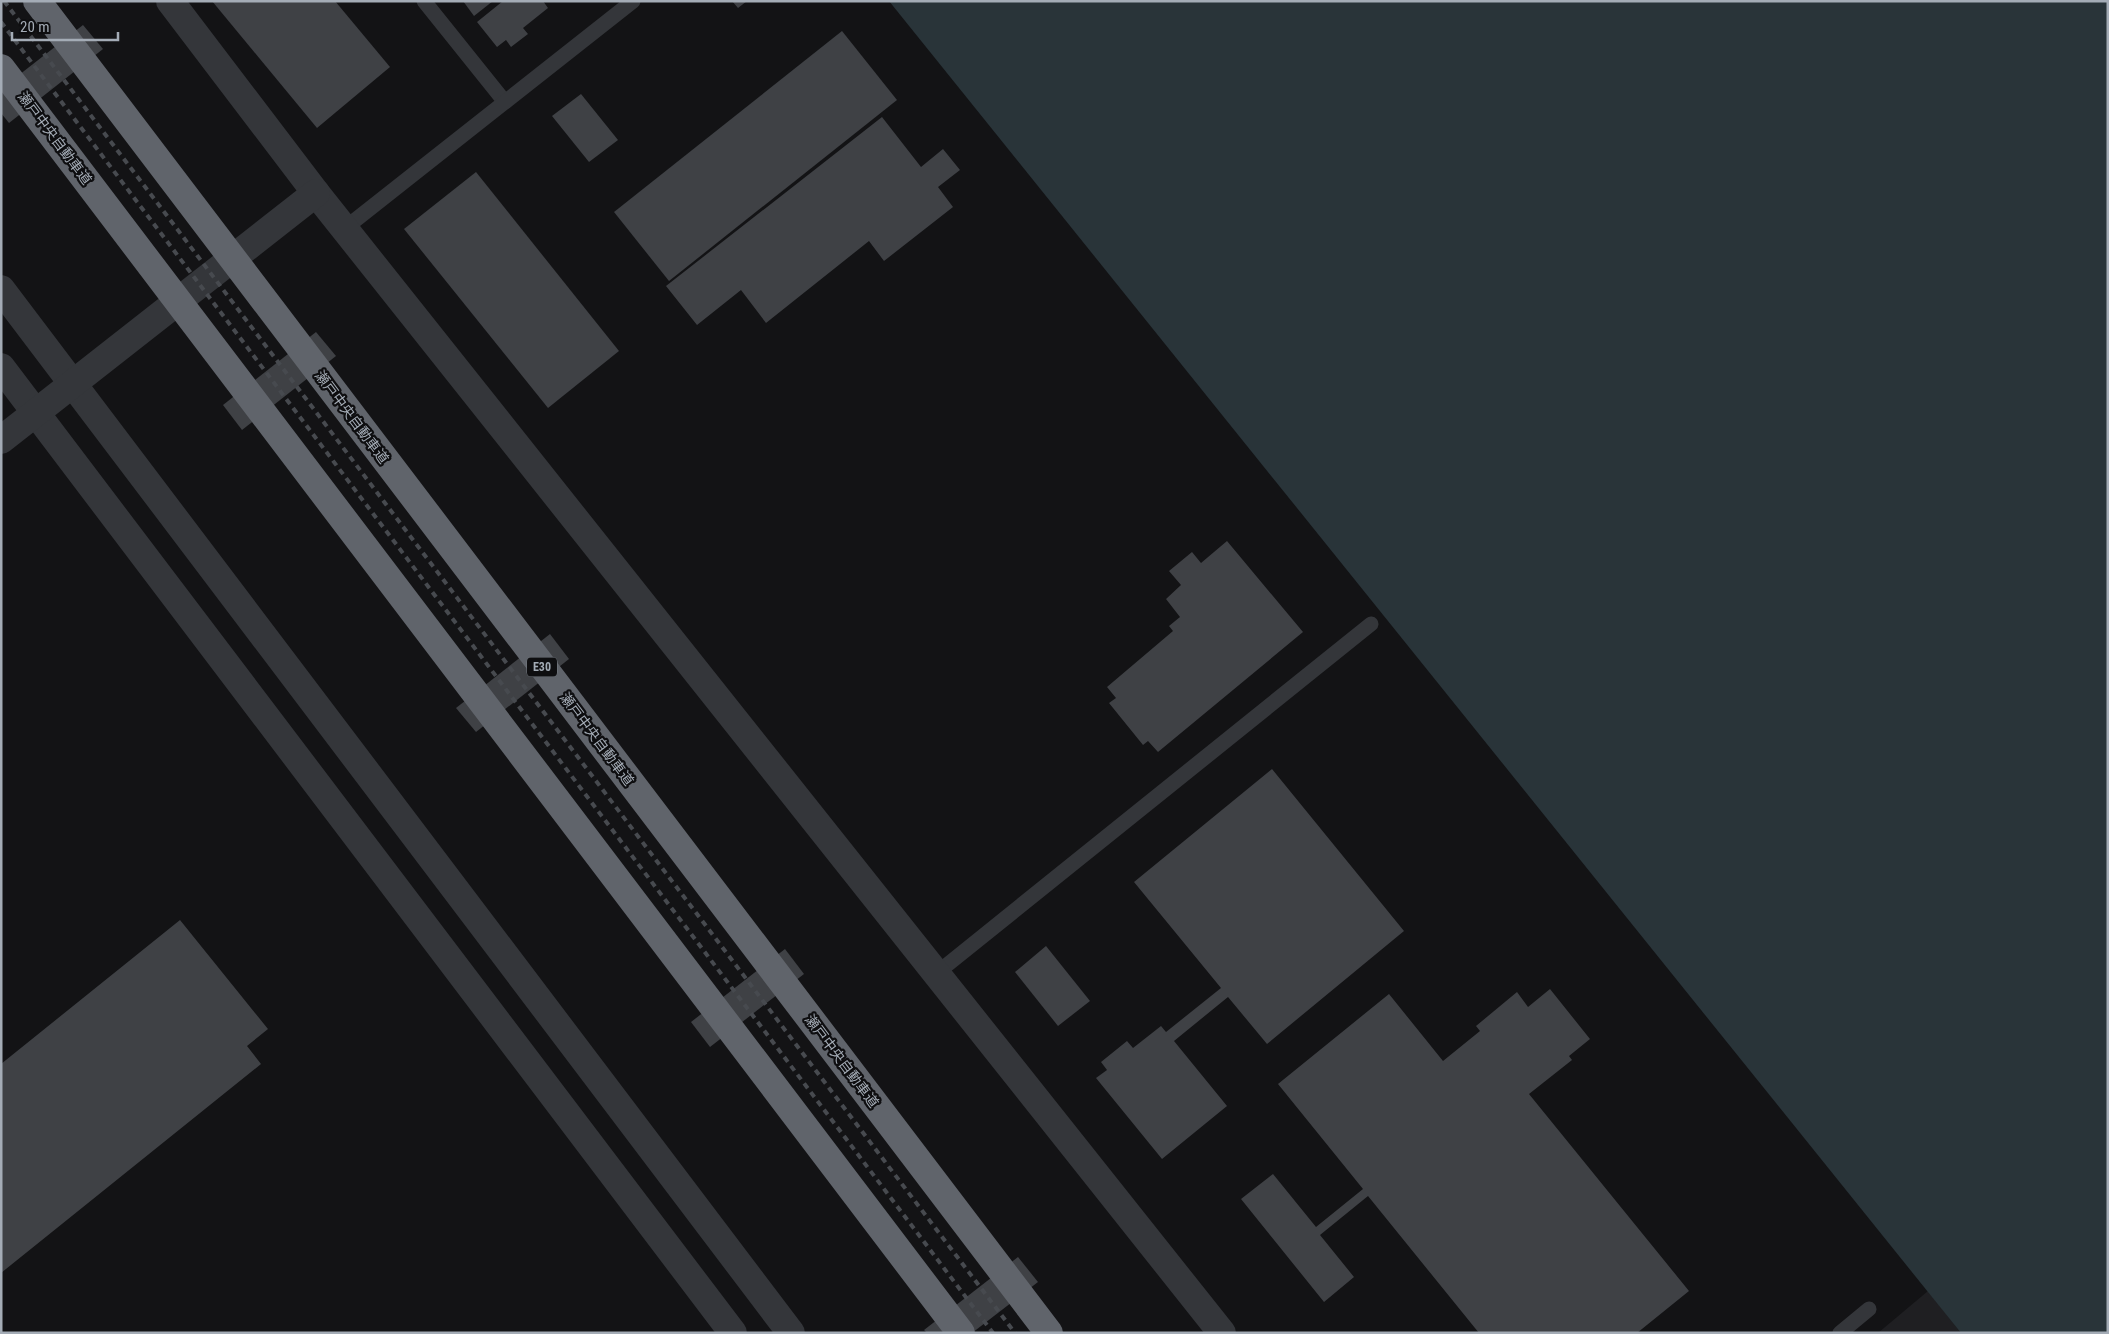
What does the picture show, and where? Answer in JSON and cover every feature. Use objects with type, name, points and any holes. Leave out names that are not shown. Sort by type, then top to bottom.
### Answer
[{"type":"highway","name":"瀬戸中央自動車道","points":[[37,1],[1049,1333]]},
{"type":"highway","name":"瀬戸中央自動車道","points":[[1,68],[961,1333]]},
{"type":"street","points":[[170,1],[316,193],[1222,1333]]},
{"type":"street","points":[[1,440],[316,193]]},
{"type":"street","points":[[1,289],[791,1333]]},
{"type":"street","points":[[1,367],[733,1333]]},
{"type":"lane","points":[[424,1],[505,102]]},
{"type":"lane","points":[[344,228],[633,1]]},
{"type":"lane","points":[[937,973],[1371,624]]},
{"type":"lane","points":[[1840,1333],[1870,1309]]},
{"type":"shaded area","points":[[889,1],[2108,1],[2108,1333],[1961,1333]]},
{"type":"shaded area","points":[[1928,1291],[1961,1333],[1878,1333]]},
{"type":"building","points":[[212,1],[335,1],[390,67],[317,128]]},
{"type":"building","points":[[463,1],[493,1],[474,16]]},
{"type":"building","points":[[503,1],[543,1],[548,8],[523,28],[528,34],[511,47],[506,40],[497,47],[477,22]]},
{"type":"building","points":[[732,1],[747,1],[738,8]]},
{"type":"building","points":[[83,25],[103,49],[9,123],[1,113],[1,89]]},
{"type":"building","points":[[842,31],[897,100],[669,281],[614,212]]},
{"type":"building","points":[[581,94],[618,140],[589,162],[552,116]]},
{"type":"building","points":[[882,117],[921,167],[943,149],[960,170],[938,187],[953,207],[884,261],[869,241],[766,323],[741,290],[697,325],[666,286]]},
{"type":"building","points":[[476,172],[619,351],[548,408],[404,229]]},
{"type":"building","points":[[316,332],[336,356],[242,430],[223,405]]},
{"type":"building","points":[[1227,541],[1303,632],[1158,752],[1148,741],[1143,745],[1109,703],[1116,698],[1107,687],[1173,631],[1169,626],[1180,617],[1166,599],[1181,585],[1169,571],[1192,552],[1201,563]]},
{"type":"building","points":[[550,634],[569,659],[476,732],[456,708]]},
{"type":"building","points":[[1272,769],[1404,931],[1267,1044],[1228,997],[1174,1041],[1227,1106],[1162,1159],[1096,1078],[1107,1070],[1101,1062],[1127,1041],[1133,1048],[1161,1026],[1166,1032],[1221,988],[1134,882]]},
{"type":"building","points":[[180,920],[268,1029],[247,1046],[261,1064],[1,1273],[1,1064]]},
{"type":"building","points":[[1046,946],[1090,1001],[1058,1026],[1015,972]]},
{"type":"building","points":[[785,949],[804,974],[710,1047],[691,1022]]},
{"type":"building","points":[[1550,989],[1590,1039],[1569,1056],[1572,1060],[1529,1094],[1689,1291],[1637,1333],[1479,1333],[1368,1196],[1320,1235],[1354,1277],[1324,1302],[1241,1199],[1273,1174],[1316,1227],[1363,1189],[1278,1084],[1389,994],[1443,1061],[1480,1031],[1476,1026],[1517,992],[1528,1007]]},
{"type":"building","points":[[1018,1257],[1038,1282],[972,1333],[927,1333],[924,1330]]},
{"type":"railway","points":[[4,1],[1015,1333]]},
{"type":"railway","points":[[1,22],[993,1333]]}]
